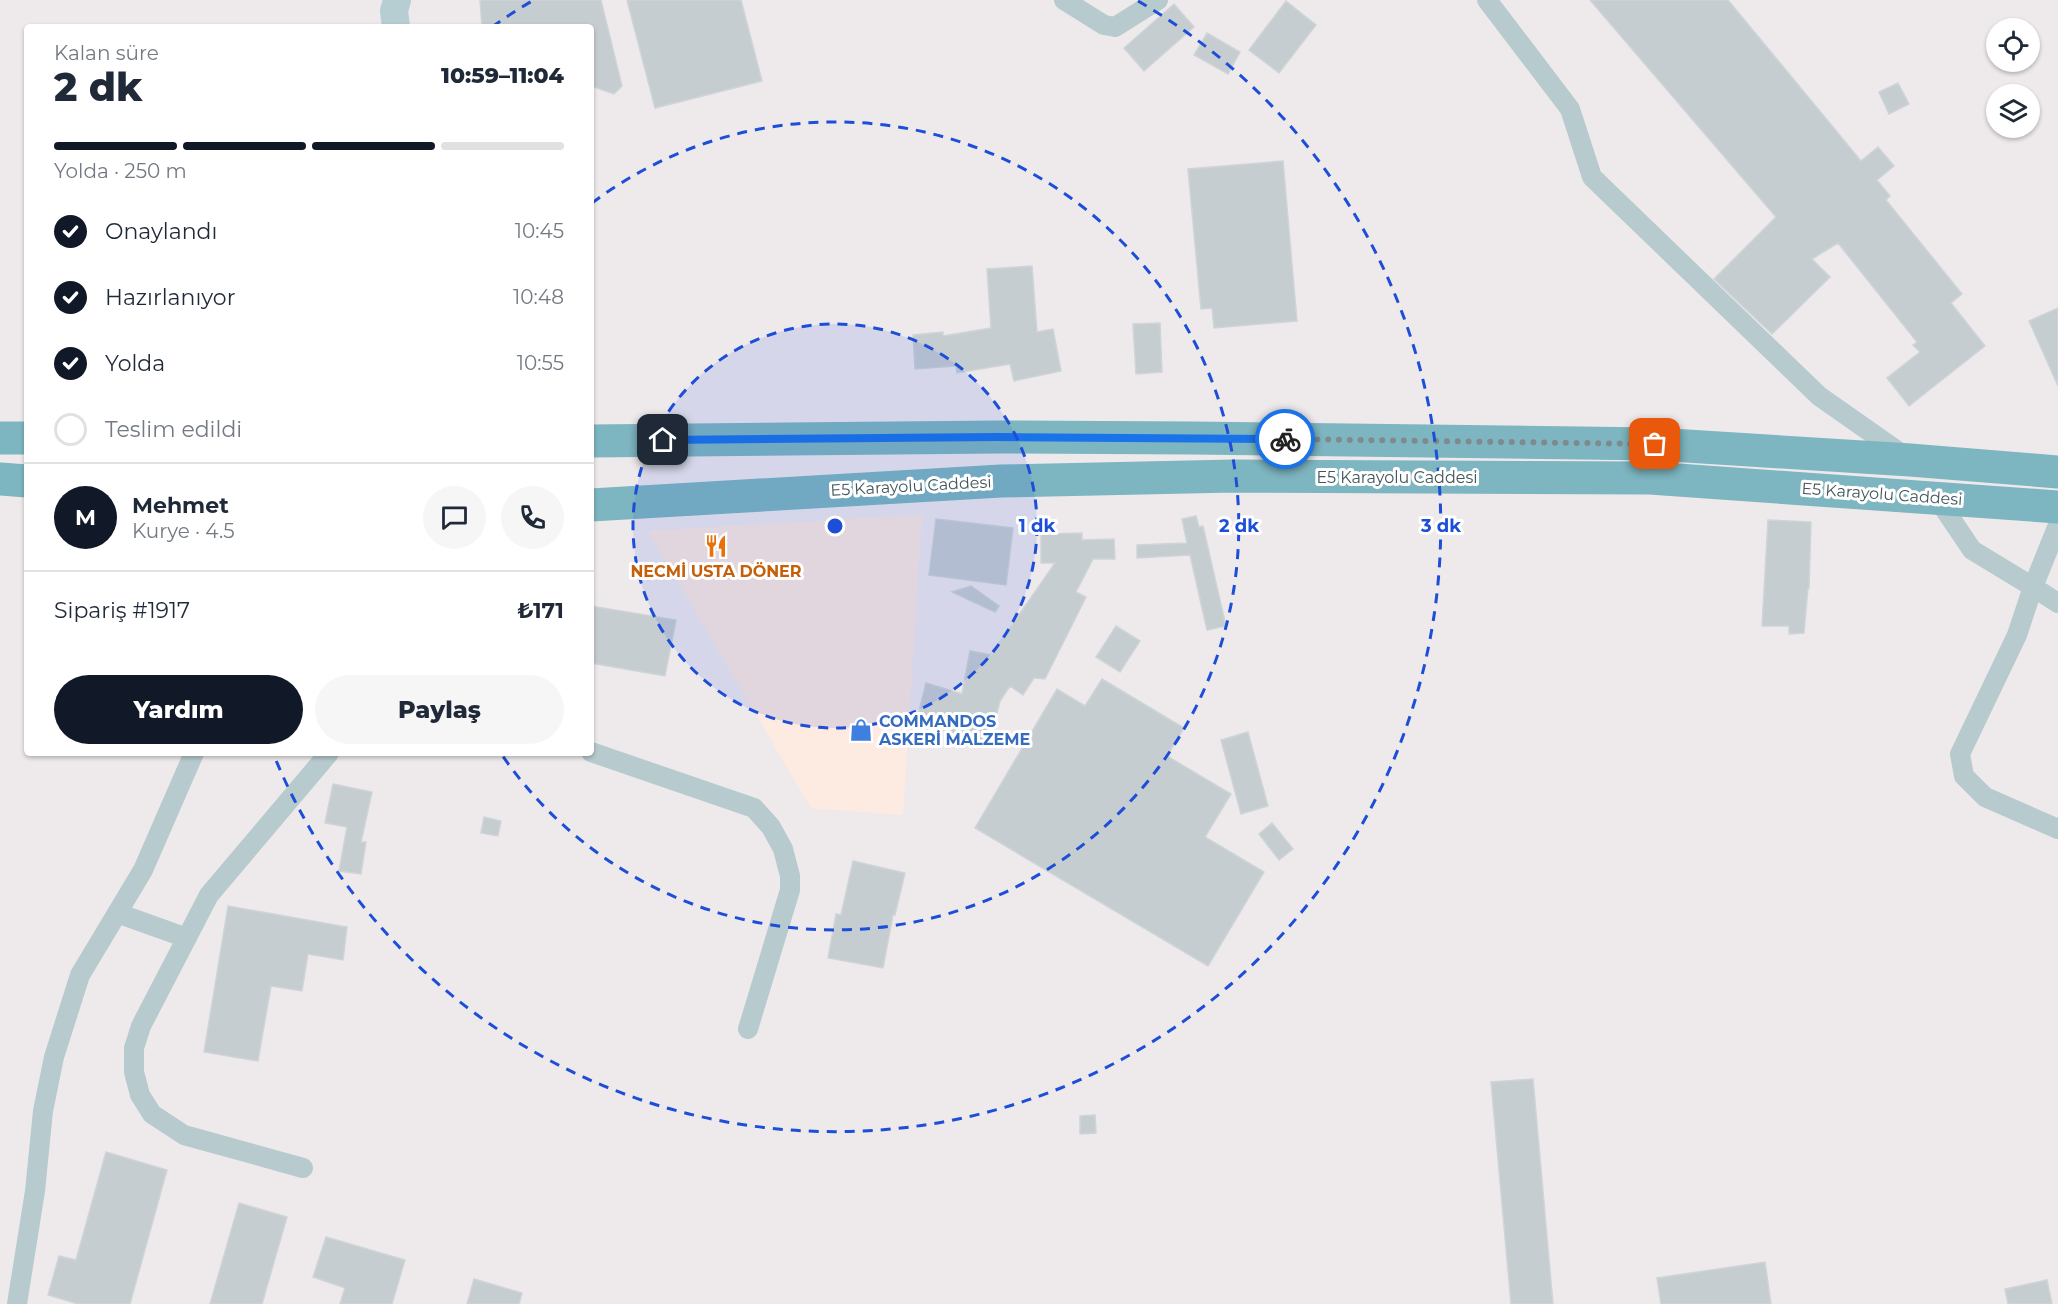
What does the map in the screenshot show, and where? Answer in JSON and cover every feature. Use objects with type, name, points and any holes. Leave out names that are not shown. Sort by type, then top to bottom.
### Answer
[{"type":"highway","points":[[594,441],[998,437],[1655,444],[2058,472]]},
{"type":"highway","points":[[0,438],[24,438]]},
{"type":"highway","name":"E5 Karayolu Caddesi","points":[[594,506],[1001,481],[1234,476],[1650,478],[2058,507]]},
{"type":"highway","points":[[0,479],[24,481]]},
{"type":"street","points":[[396,24],[394,11],[397,0]]},
{"type":"street","points":[[1064,0],[1104,25],[1114,27],[1158,0]]},
{"type":"street","points":[[1487,0],[1570,109],[1592,177],[1819,396],[1910,460]]},
{"type":"street","points":[[1937,498],[1972,550],[2058,603]]},
{"type":"street","points":[[2058,525],[2017,635],[1960,754],[1964,776],[1985,797],[2058,829]]},
{"type":"street","points":[[594,753],[754,808],[778,837],[787,862],[790,890],[748,1029]]},
{"type":"street","points":[[17,1304],[35,1191],[43,1111],[54,1058],[80,975],[143,870],[193,756]]},
{"type":"street","points":[[303,1168],[184,1135],[152,1114],[140,1095],[134,1066],[134,1048],[137,1037],[209,895],[326,756]]},
{"type":"street","points":[[117,913],[187,938]]},
{"type":"shaded area","points":[[922,515],[903,815],[811,808],[648,531]]},
{"type":"building","points":[[480,0],[601,0],[622,86],[614,94],[594,87],[594,24],[482,24]]},
{"type":"building","points":[[627,0],[741,0],[762,81],[655,108]]},
{"type":"building","points":[[1590,0],[1728,0],[1861,161],[1878,147],[1894,166],[1877,180],[1890,196],[1886,200],[1962,294],[1951,303],[1985,346],[1909,406],[1887,378],[1920,352],[1913,345],[1917,342],[1838,243],[1812,259],[1830,277],[1772,334],[1714,279],[1776,217]]},
{"type":"building","points":[[1286,1],[1316,25],[1279,73],[1249,50]]},
{"type":"building","points":[[1174,4],[1194,27],[1144,71],[1124,48]]},
{"type":"building","points":[[1207,33],[1240,52],[1228,74],[1194,55]]},
{"type":"building","points":[[1898,83],[1909,104],[1889,114],[1879,92]]},
{"type":"building","points":[[1283,161],[1297,321],[1214,328],[1212,308],[1201,309],[1188,169]]},
{"type":"building","points":[[1032,266],[1037,332],[1053,329],[1061,371],[1014,381],[1010,364],[957,373],[956,366],[915,369],[913,335],[943,332],[943,336],[991,328],[987,269]]},
{"type":"building","points":[[2058,308],[2058,386],[2029,321]]},
{"type":"building","points":[[1160,323],[1162,372],[1136,374],[1133,324]]},
{"type":"building","points":[[1196,516],[1199,527],[1203,526],[1226,626],[1207,630],[1190,555],[1137,558],[1137,545],[1187,543],[1182,519]]},
{"type":"building","points":[[936,519],[1013,528],[1006,585],[929,575]]},
{"type":"building","points":[[1768,520],[1811,522],[1809,588],[1804,633],[1789,634],[1789,626],[1762,626]]},
{"type":"building","points":[[1082,533],[1082,540],[1114,539],[1115,559],[1093,559],[1076,592],[1086,597],[1045,679],[1034,678],[1023,695],[1010,686],[1000,701],[990,742],[916,723],[926,683],[962,694],[970,651],[991,655],[1055,563],[1041,563],[1041,534]]},
{"type":"building","points":[[971,586],[999,606],[995,612],[952,592]]},
{"type":"building","points":[[594,606],[676,620],[665,676],[594,664]]},
{"type":"building","points":[[1116,626],[1140,641],[1120,672],[1096,657]]},
{"type":"building","points":[[1102,679],[1184,728],[1167,756],[1231,794],[1205,837],[1264,872],[1208,966],[975,828],[1057,689],[1085,706]]},
{"type":"building","points":[[1248,732],[1268,806],[1241,814],[1221,740]]},
{"type":"building","points":[[333,784],[372,792],[361,842],[366,842],[361,874],[339,871],[347,827],[325,823]]},
{"type":"building","points":[[484,817],[501,821],[498,836],[481,833]]},
{"type":"building","points":[[1272,823],[1293,849],[1279,860],[1259,834]]},
{"type":"building","points":[[853,861],[905,873],[895,915],[893,915],[883,968],[828,958],[836,914],[841,915]]},
{"type":"building","points":[[228,906],[347,927],[343,960],[308,954],[302,991],[271,986],[258,1061],[204,1052]]},
{"type":"building","points":[[1533,1079],[1553,1304],[1511,1304],[1491,1082]]},
{"type":"building","points":[[1095,1115],[1096,1133],[1080,1134],[1080,1116]]},
{"type":"building","points":[[106,1152],[167,1170],[130,1304],[78,1304],[48,1295],[59,1256],[76,1260]]},
{"type":"building","points":[[239,1203],[287,1217],[262,1304],[210,1304]]},
{"type":"building","points":[[326,1237],[405,1260],[392,1304],[340,1304],[345,1288],[313,1277]]},
{"type":"building","points":[[1765,1262],[1771,1304],[1661,1304],[1657,1278]]},
{"type":"building","points":[[474,1279],[522,1293],[519,1304],[467,1304]]},
{"type":"building","points":[[2047,1280],[2052,1304],[2008,1304],[2005,1289]]},
{"type":"way so far","points":[[1285,439],[1655,444]]},
{"type":"place","name":"NECMİ USTA DÖNER","points":[[716,546]]},
{"type":"place","name":"COMMANDOS ASKERİ MALZEME","points":[[861,730]]},
{"type":"route","points":[[663,440],[998,437],[1285,439]]}]
